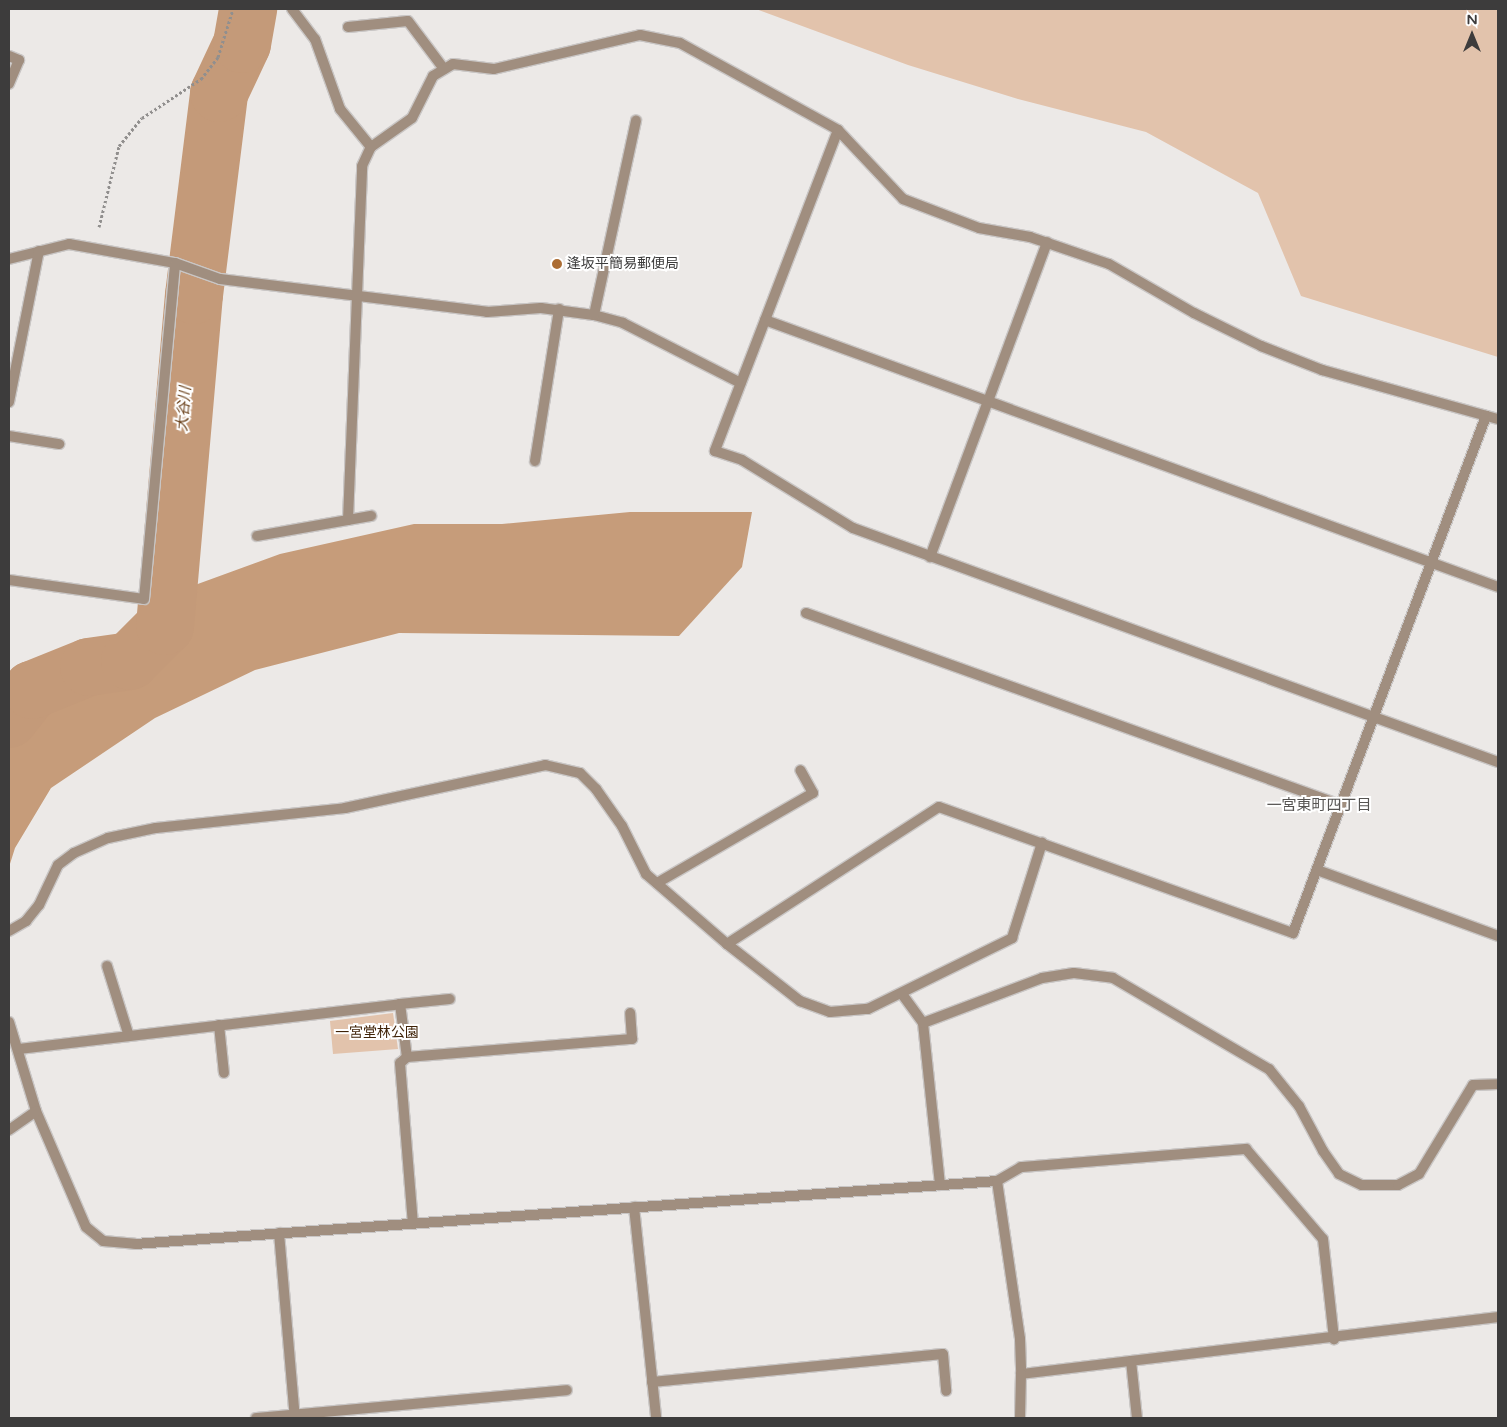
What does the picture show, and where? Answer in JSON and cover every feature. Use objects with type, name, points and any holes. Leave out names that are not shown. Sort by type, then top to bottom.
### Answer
[{"type":"street","points":[[292,9],[315,39],[340,109],[371,147]]},
{"type":"street","points":[[348,27],[408,21],[444,69]]},
{"type":"street","points":[[348,520],[359,295],[362,166],[371,147],[412,118],[433,76],[453,64],[494,69],[640,35],[680,43],[838,130],[903,199],[979,228],[1047,242],[1109,264],[1202,317],[1261,346],[1322,370],[1498,419]]},
{"type":"street","points":[[9,56],[19,60],[9,84]]},
{"type":"street","points":[[594,315],[636,120]]},
{"type":"street","points":[[838,130],[714,451],[742,460],[853,528],[1498,762]]},
{"type":"street","points":[[930,556],[1047,242]]},
{"type":"street","points":[[9,259],[69,244],[175,263],[190,267],[220,280],[359,295],[487,312],[559,309],[594,315],[623,323],[741,382]]},
{"type":"street","points":[[9,402],[39,251]]},
{"type":"street","points":[[9,580],[144,599],[175,263]]},
{"type":"street","points":[[535,461],[559,309]]},
{"type":"street","points":[[766,320],[1498,588]]},
{"type":"street","points":[[727,944],[939,807],[1293,933],[1486,416]]},
{"type":"street","points":[[9,436],[59,444]]},
{"type":"street","points":[[257,536],[371,516]]},
{"type":"street","points":[[806,612],[1341,805]]},
{"type":"street","points":[[9,931],[26,921],[39,906],[58,865],[74,853],[108,838],[156,828],[345,808],[545,765],[580,773],[596,789],[622,826],[646,874],[727,944],[800,1001],[830,1012],[868,1009],[902,994],[1012,938],[1042,843]]},
{"type":"street","points":[[657,883],[813,793],[800,770]]},
{"type":"street","points":[[1317,870],[1498,936]]},
{"type":"street","points":[[107,966],[129,1036]]},
{"type":"street","points":[[923,1023],[1042,978],[1074,973],[1113,978],[1269,1069],[1299,1106],[1322,1151],[1339,1174],[1362,1185],[1398,1185],[1419,1174],[1474,1085],[1498,1084]]},
{"type":"street","points":[[902,994],[923,1023],[940,1185]]},
{"type":"street","points":[[19,1049],[450,998]]},
{"type":"street","points":[[400,1004],[407,1057]]},
{"type":"street","points":[[413,1223],[400,1063],[407,1057],[632,1039],[630,1013]]},
{"type":"street","points":[[9,1022],[19,1049],[36,1111],[86,1228],[104,1241],[135,1244],[997,1181],[1021,1167],[1246,1149],[1323,1239],[1334,1339]]},
{"type":"street","points":[[218,1026],[224,1073]]},
{"type":"street","points":[[9,1130],[36,1111]]},
{"type":"street","points":[[997,1181],[1020,1338],[1020,1418]]},
{"type":"street","points":[[634,1207],[656,1418]]},
{"type":"street","points":[[279,1233],[295,1416]]},
{"type":"street","points":[[1021,1374],[1334,1339],[1498,1318]]},
{"type":"street","points":[[652,1382],[943,1354],[946,1391]]},
{"type":"street","points":[[1130,1361],[1137,1418]]},
{"type":"street","points":[[256,1418],[295,1416],[567,1390]]},
{"type":"path","points":[[94,247],[119,146],[142,118],[201,79],[218,57],[233,9]]},
{"type":"green space","points":[[756,9],[1498,9],[1498,357],[1301,296],[1258,193],[1146,132],[1018,99],[908,65]]},
{"type":"green space","name":"一宮堂林公園","points":[[393,1013],[398,1049],[333,1054],[330,1021]]},
{"type":"shaded area","points":[[630,512],[752,512],[742,567],[679,636],[399,633],[255,670],[155,718],[51,788],[15,848],[9,867],[9,720],[67,682],[130,652],[195,585],[280,554],[414,524],[502,524]]},
{"type":"waterway","name":"大谷川","points":[[9,719],[32,690],[89,667],[130,661],[165,626],[194,295],[219,93],[242,44],[248,9]]},
{"type":"place","name":"逢坂平簡易郵便局","points":[[557,264]]},
{"type":"district","name":"一宮東町四丁目","points":[[1319,806]]}]
